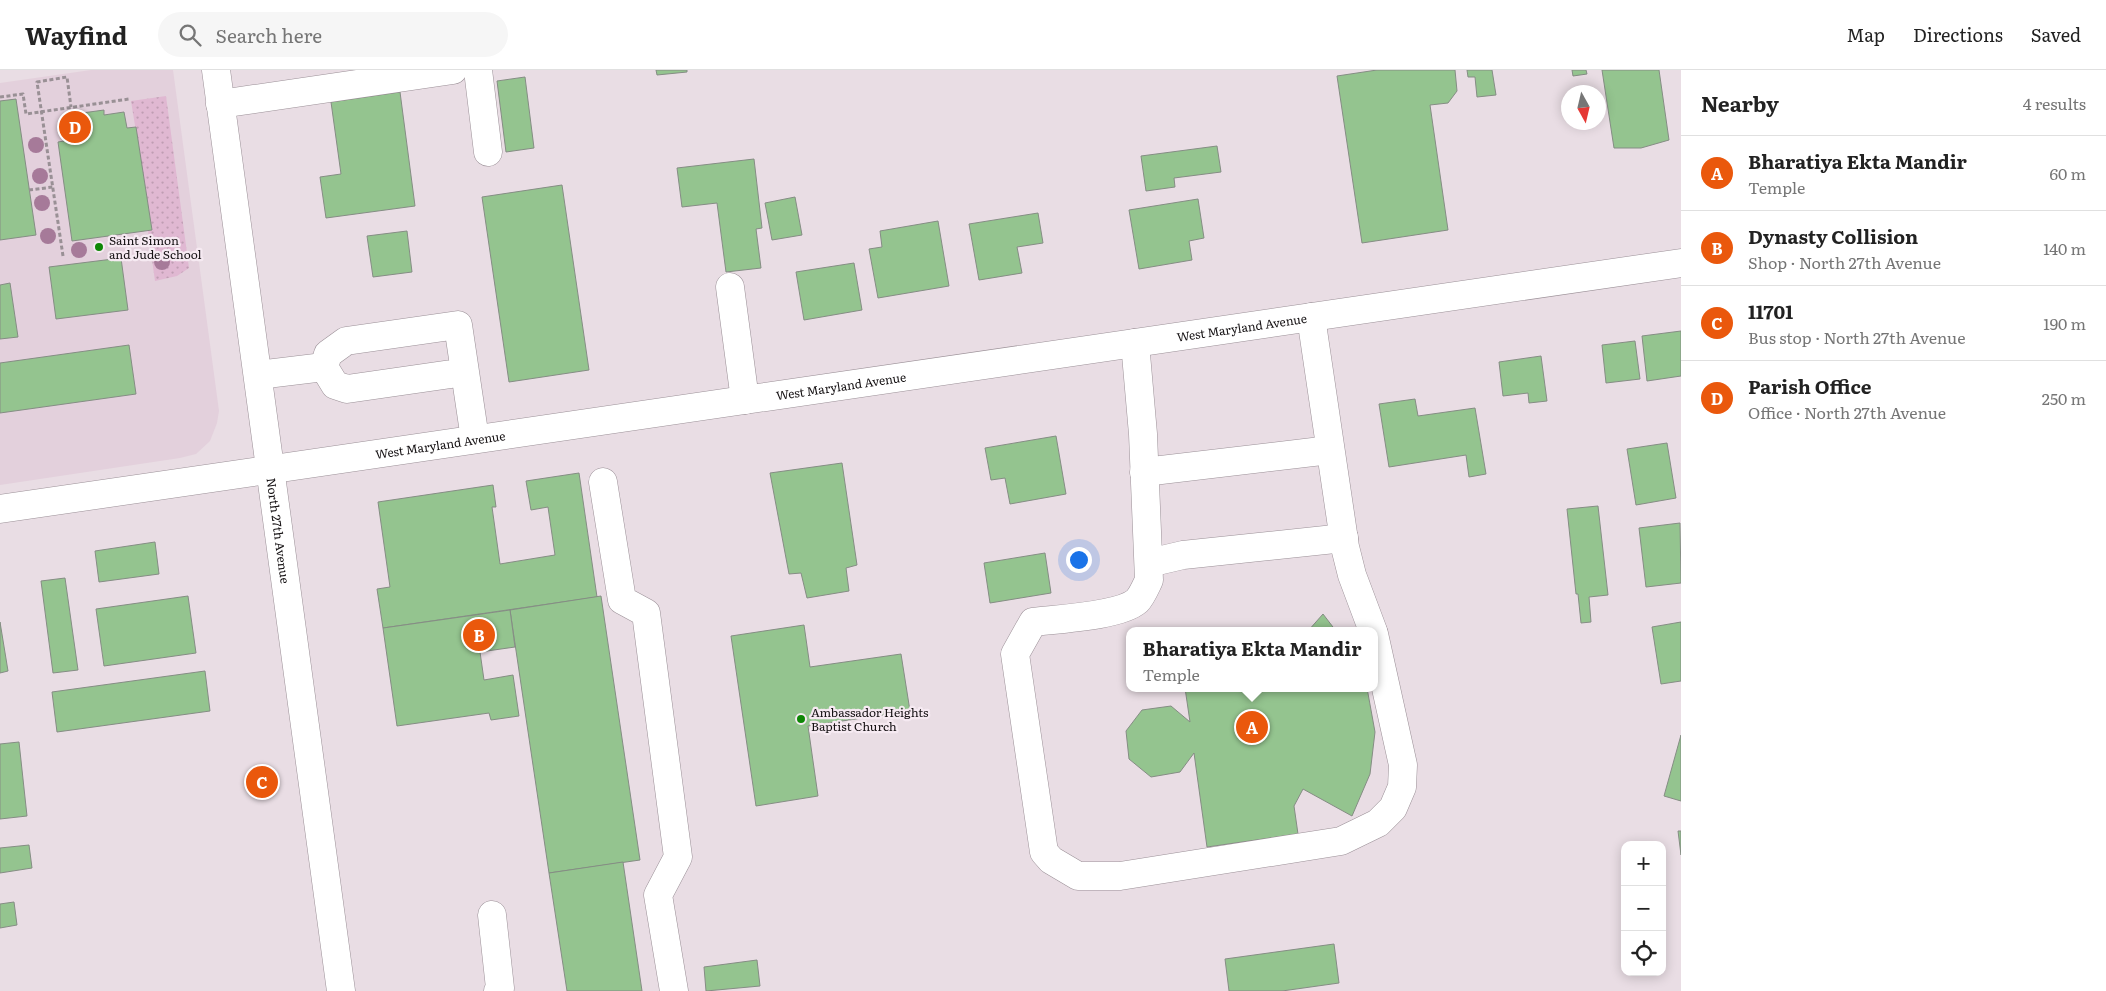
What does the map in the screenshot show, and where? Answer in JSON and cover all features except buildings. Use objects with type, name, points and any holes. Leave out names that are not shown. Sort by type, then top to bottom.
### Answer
[{"type":"street","name":"North 27th Avenue","points":[[216,70],[341,991]]},
{"type":"street","points":[[220,104],[453,70]]},
{"type":"street","points":[[478,70],[488,152]]},
{"type":"street","name":"West Maryland Avenue","points":[[0,509],[1681,263]]},
{"type":"street","points":[[730,287],[745,400]]},
{"type":"street","points":[[1311,317],[1344,538],[1352,575],[1372,627]]},
{"type":"street","points":[[465,372],[347,389],[335,385],[324,368],[328,354],[346,340],[458,325],[475,439]]},
{"type":"street","points":[[1135,343],[1149,580],[1137,600],[1123,608],[1100,614],[1033,622],[1015,654],[1044,852],[1050,860],[1078,876],[1120,876],[1341,841],[1378,823],[1393,808],[1402,787],[1403,766],[1378,650]]},
{"type":"street","points":[[258,375],[324,368]]},
{"type":"street","points":[[1144,472],[1330,450]]},
{"type":"street","points":[[602,482],[622,600],[646,613],[678,857],[658,895],[674,991]]},
{"type":"street","points":[[1148,563],[1183,555],[1344,538]]},
{"type":"street","points":[[492,915],[500,988],[498,991]]},
{"type":"path","points":[[63,256],[37,82],[66,77],[71,107]]},
{"type":"path","points":[[0,98],[23,94],[26,114],[129,99]]},
{"type":"path","points":[[29,190],[53,187]]},
{"type":"shaded area","name":"Saint Simon and Jude School","points":[[91,70],[173,70],[219,411],[217,423],[210,441],[196,454],[0,485],[0,83]]},
{"type":"shaded area","points":[[166,96],[189,268],[177,276],[155,281],[148,231],[152,230],[131,101]]},
{"type":"place","name":"Parish Office","points":[[75,127]]},
{"type":"place","name":"Saint Simon and Jude School","points":[[99,247]]},
{"type":"place","name":"Dynasty Collision","points":[[479,635]]},
{"type":"place","name":"Ambassador Heights Baptist Church","points":[[801,719]]},
{"type":"place","name":"Bharatiya Ekta Mandir","points":[[1252,727]]},
{"type":"place","name":"11701","points":[[262,782]]}]
